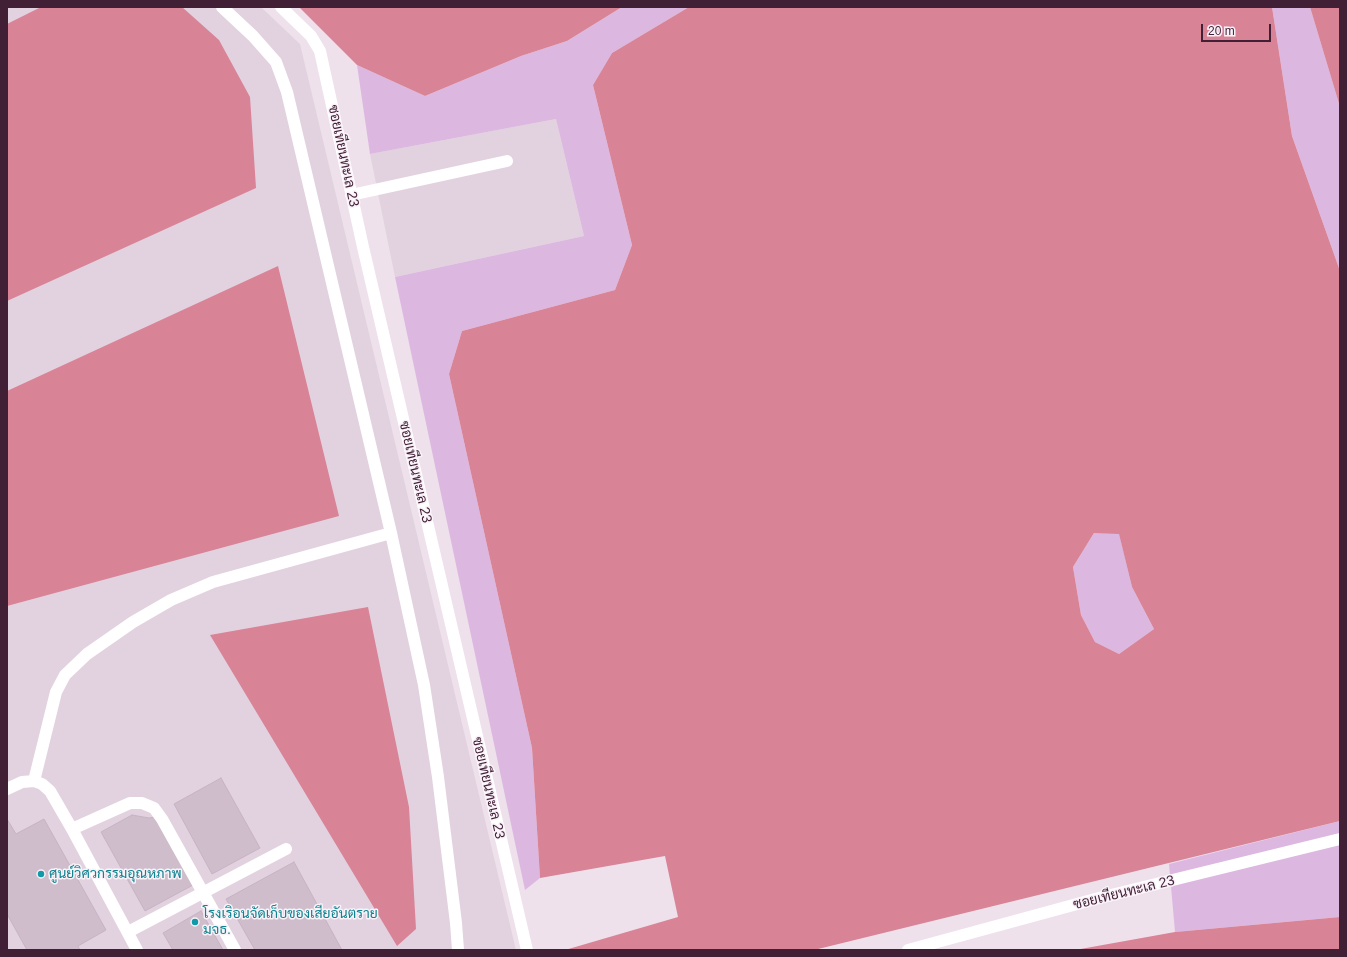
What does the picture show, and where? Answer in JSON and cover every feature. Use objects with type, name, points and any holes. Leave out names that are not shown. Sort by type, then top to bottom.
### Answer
[{"type":"street","points":[[222,7],[253,36],[276,62],[287,92],[391,533],[424,685],[439,785],[458,950]]},
{"type":"street","name":"ซอยเทียนทะเล 23","points":[[281,7],[311,36],[320,51],[351,195],[526,950]]},
{"type":"street","points":[[351,195],[507,161]]},
{"type":"street","points":[[34,780],[56,692],[65,675],[86,654],[133,622],[171,600],[213,582],[391,533]]},
{"type":"street","points":[[7,789],[22,782],[34,780],[42,784],[50,791],[137,950]]},
{"type":"street","points":[[72,829],[130,804],[142,803],[154,808],[162,819],[235,950]]},
{"type":"street","name":"ซอยเทียนทะเล 23","points":[[908,950],[1099,898],[1340,839]]},
{"type":"street","points":[[128,932],[286,849]]},
{"type":"shaded area","points":[[7,7],[261,7],[300,44],[516,950],[7,950]]},
{"type":"shaded area","points":[[41,7],[182,7],[219,40],[250,97],[256,188],[7,301],[7,24]]},
{"type":"shaded area","points":[[299,7],[622,7],[567,41],[521,56],[425,96],[357,65]]},
{"type":"shaded area","points":[[622,7],[689,7],[612,53],[593,85],[632,245],[615,290],[462,331],[449,374],[532,748],[540,878],[525,890],[395,277],[584,236],[556,119],[370,154],[357,65],[425,96],[521,56],[567,41]]},
{"type":"shaded area","points":[[689,7],[1272,7],[1292,136],[1340,271],[1340,821],[814,950],[565,950],[678,917],[665,856],[540,878],[532,748],[449,374],[462,331],[615,290],[632,245],[593,85],[612,53]],"holes":[[[1094,533],[1119,534],[1132,587],[1154,629],[1119,654],[1095,642],[1081,615],[1073,567]]]},
{"type":"shaded area","points":[[1272,7],[1310,7],[1340,107],[1340,271],[1292,136]]},
{"type":"shaded area","points":[[1310,7],[1340,7],[1340,107]]},
{"type":"shaded area","points":[[556,119],[584,236],[395,277],[370,154]]},
{"type":"shaded area","points":[[278,266],[339,516],[7,606],[7,391]]},
{"type":"shaded area","points":[[1094,533],[1119,533],[1132,587],[1154,629],[1119,654],[1095,642],[1081,615],[1073,567]]},
{"type":"shaded area","points":[[368,607],[409,807],[416,929],[397,946],[210,635]]},
{"type":"shaded area","points":[[1340,821],[1340,917],[1175,932],[1169,864]]},
{"type":"shaded area","points":[[1340,917],[1340,950],[1075,950],[1175,932]]},
{"type":"building","points":[[221,778],[260,848],[212,874],[174,804]]},
{"type":"building","points":[[132,815],[149,818],[155,817],[193,885],[145,911],[101,832]]},
{"type":"building","name":"ศูนย์วิศวกรรมอุณหภาพ","points":[[7,819],[16,834],[44,819],[106,930],[78,946],[80,950],[27,950],[7,914]]},
{"type":"building","points":[[294,862],[342,950],[255,950],[226,899]]},
{"type":"building","name":"โรงเริอนจัดเก็บของเสียอันตราย มจธ.","points":[[201,911],[223,950],[173,950],[163,933]]},
{"type":"place","name":"ศูนย์วิศวกรรมอุณหภาพ","points":[[41,874]]},
{"type":"place","name":"โรงเริอนจัดเก็บของเสียอันตราย มจธ.","points":[[195,922]]}]
